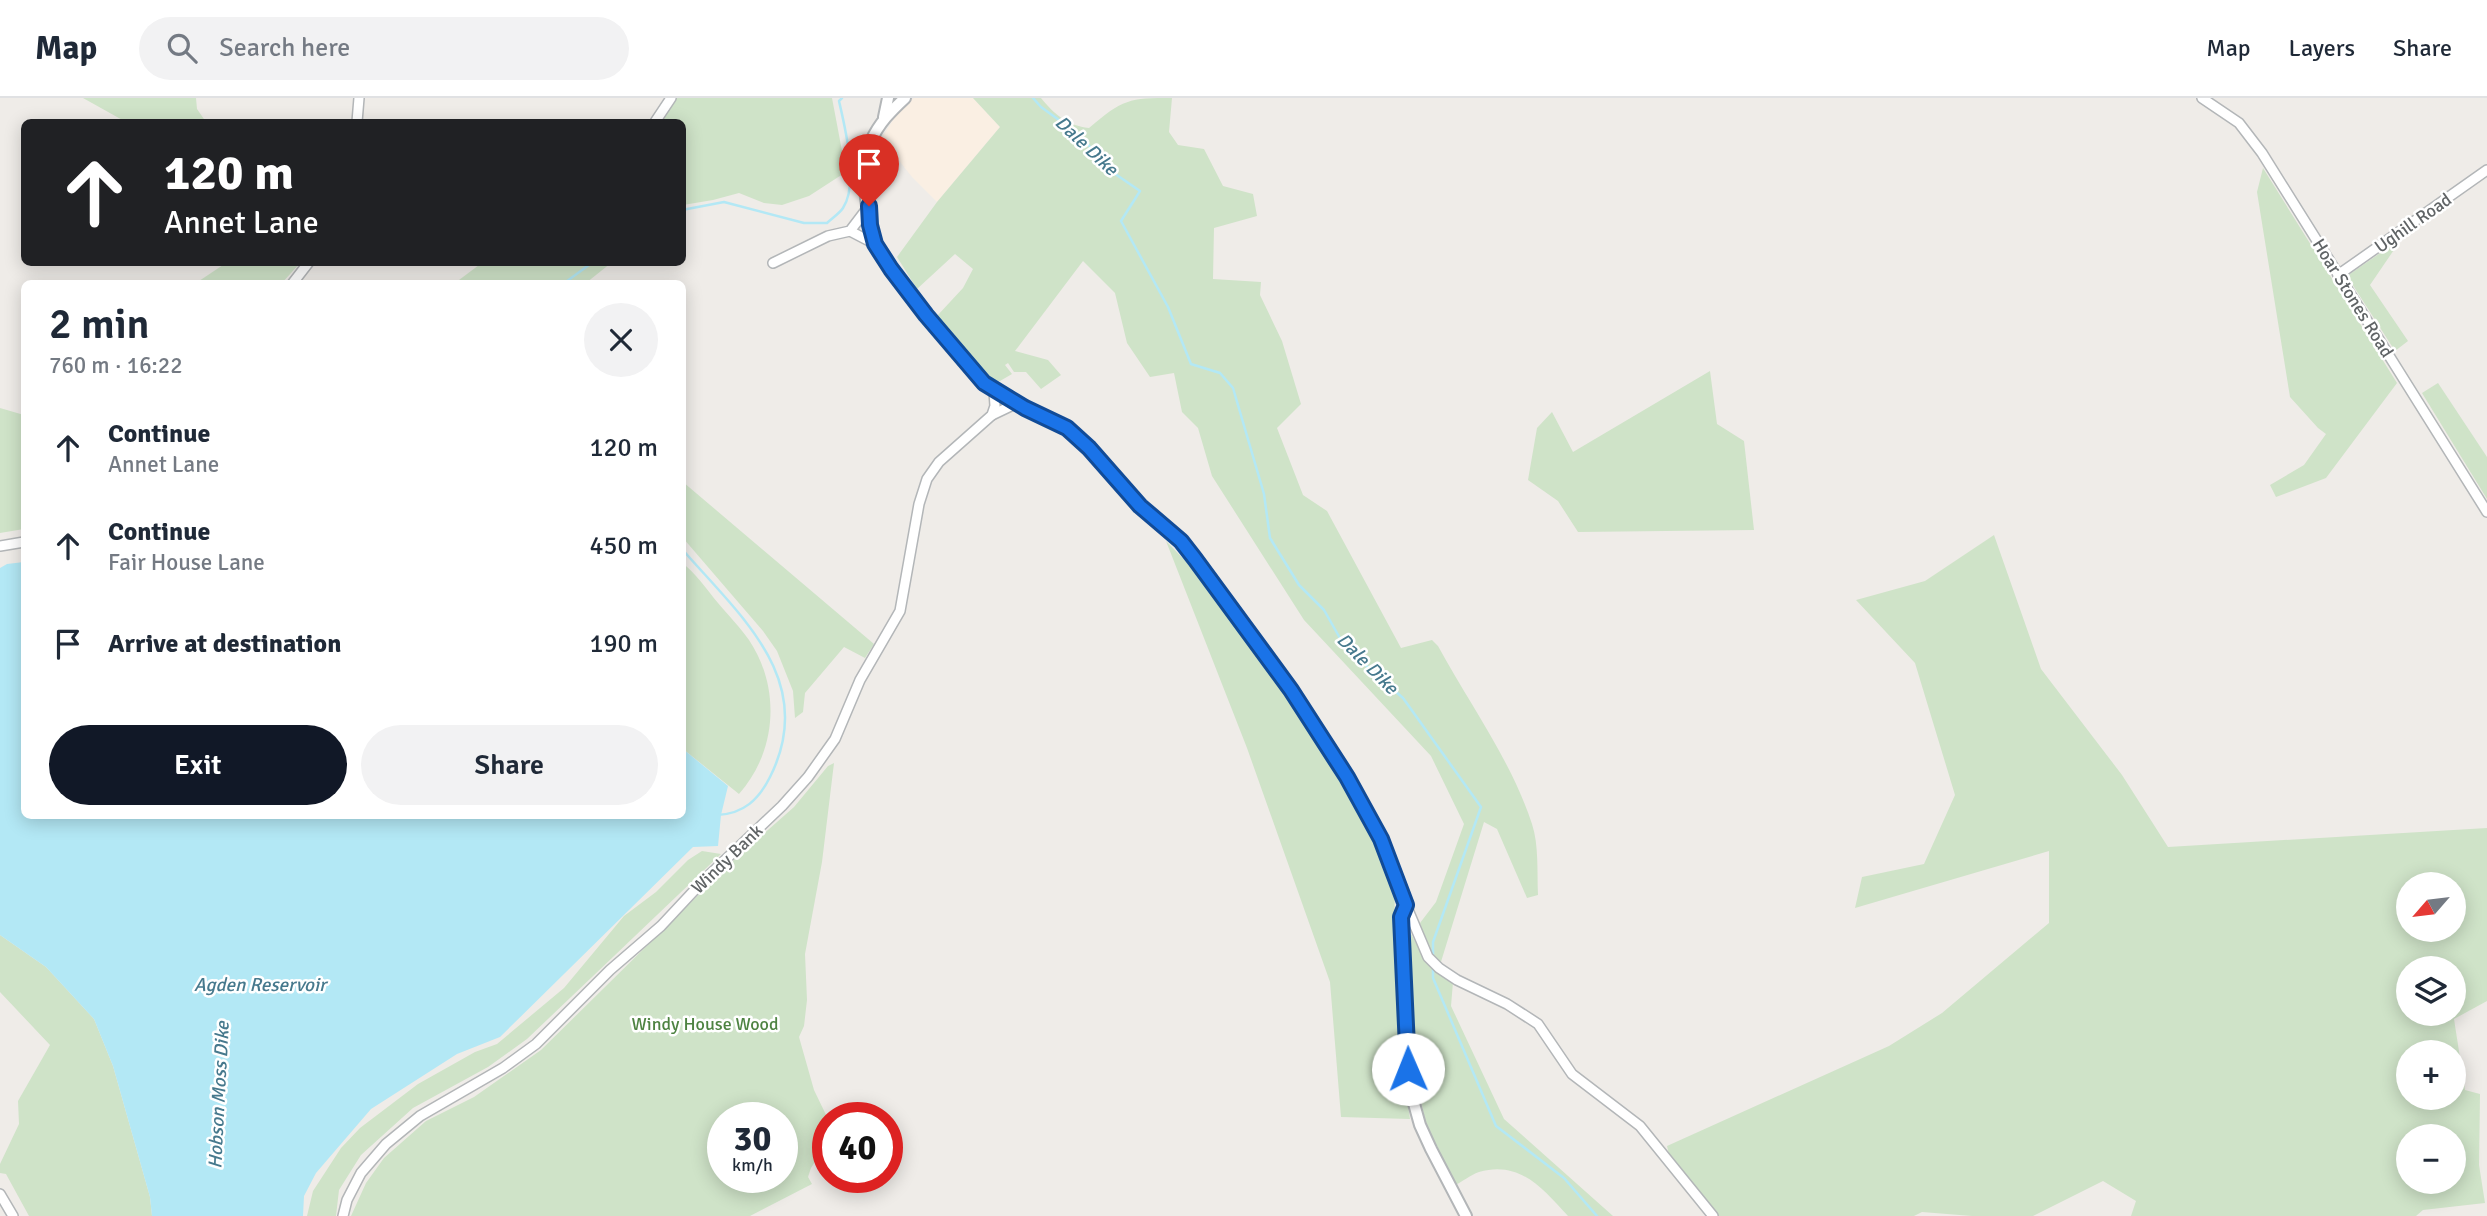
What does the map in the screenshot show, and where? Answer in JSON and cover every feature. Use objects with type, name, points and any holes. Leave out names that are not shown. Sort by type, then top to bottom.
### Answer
[{"type":"street","points":[[358,119],[359,98]]},
{"type":"street","points":[[657,119],[671,98]]},
{"type":"street","points":[[884,117],[888,98]]},
{"type":"street","points":[[905,98],[884,117],[869,143],[866,162],[870,225],[875,244],[926,315],[984,383],[1067,428],[1089,448],[1140,506],[1181,541],[1291,690],[1347,777],[1380,835],[1428,957],[1457,980],[1507,1004],[1538,1024],[1572,1074],[1640,1126],[1713,1216]]},
{"type":"street","name":"Hoar Stones Road","points":[[2202,98],[2238,123],[2262,153],[2487,512]]},
{"type":"street","name":"Ughill Road","points":[[2338,275],[2487,170]]},
{"type":"street","points":[[773,263],[828,236],[850,231],[869,206]]},
{"type":"street","points":[[850,231],[875,244]]},
{"type":"street","points":[[295,280],[306,266]]},
{"type":"street","points":[[992,415],[995,406],[994,390]]},
{"type":"street","name":"Windy Bank","points":[[343,1216],[347,1200],[361,1173],[386,1144],[420,1116],[503,1068],[537,1044],[661,926],[808,777],[835,739],[860,680],[900,611],[919,504],[927,479],[939,462],[992,415],[1021,405]]},
{"type":"street","points":[[0,546],[21,542]]},
{"type":"street","points":[[1406,905],[1401,917],[1408,1069],[1413,1100],[1420,1125],[1466,1216]]},
{"type":"street","points":[[0,1194],[13,1216]]},
{"type":"shaded area","points":[[914,98],[973,98],[1000,127],[937,202],[897,158],[896,150],[882,138],[899,110]]},
{"type":"green space","points":[[83,98],[196,98],[197,109],[204,119],[121,119]]},
{"type":"green space","points":[[677,98],[832,98],[846,172],[809,196],[782,205],[764,203],[739,193],[686,204],[686,119],[660,119],[662,111]]},
{"type":"green space","points":[[973,98],[1041,98],[1062,118],[1074,125],[1089,128],[1110,111],[1127,102],[1172,98],[1169,132],[1178,145],[1204,149],[1223,186],[1253,194],[1257,216],[1214,228],[1213,279],[1261,282],[1260,295],[1282,341],[1301,404],[1277,428],[1303,495],[1327,511],[1401,648],[1432,640],[1438,646],[1513,777],[1534,832],[1538,895],[1527,898],[1497,829],[1484,822],[1440,965],[1430,955],[1420,923],[1436,902],[1464,824],[1431,756],[1304,620],[1212,476],[1198,428],[1182,412],[1174,373],[1150,377],[1127,343],[1115,293],[1083,261],[1015,351],[1048,360],[1061,375],[1041,389],[1026,372],[1014,372],[1008,363],[1005,365],[1012,374],[1000,381],[990,380],[937,316],[963,288],[973,269],[955,254],[917,289],[897,257],[937,202],[1000,127]]},
{"type":"green space","points":[[2263,168],[2397,383],[2326,478],[2276,497],[2270,485],[2304,465],[2326,434],[2290,397],[2257,192]]},
{"type":"green space","points":[[2402,238],[2370,285],[2408,341],[2395,351],[2347,276]]},
{"type":"green space","points":[[222,266],[297,266],[285,280],[200,280]]},
{"type":"green space","points":[[478,266],[607,266],[590,280],[459,280]]},
{"type":"green space","points":[[1710,371],[1717,424],[1744,441],[1754,530],[1578,532],[1558,501],[1528,480],[1537,428],[1552,412],[1573,452]]},
{"type":"green space","points":[[2438,383],[2487,457],[2487,499],[2422,393]]},
{"type":"green space","points":[[0,408],[21,414],[21,530],[0,533]]},
{"type":"green space","points":[[686,485],[874,644],[865,658],[844,647],[805,693],[803,712],[795,718],[793,691],[777,651],[686,541]]},
{"type":"green space","points":[[1994,535],[2041,669],[2122,775],[2168,847],[2487,828],[2487,1001],[2466,1012],[2466,956],[2396,956],[2396,1026],[2455,1026],[2457,1040],[2396,1040],[2396,1110],[2466,1110],[2466,1090],[2480,1094],[2479,1165],[2485,1203],[2423,1210],[2416,1216],[2131,1216],[2136,1201],[2103,1181],[2033,1216],[1972,1216],[1922,1212],[1914,1216],[1718,1216],[1670,1159],[1667,1146],[1889,1046],[1942,1013],[2049,923],[2049,851],[1855,908],[1862,877],[1924,864],[1955,795],[1915,663],[1856,600],[1925,581]]},
{"type":"green space","points":[[1166,541],[1197,573],[1240,630],[1325,753],[1395,883],[1394,938],[1402,1068],[1410,1119],[1341,1117],[1330,982],[1247,748]]},
{"type":"green space","points":[[686,567],[749,640],[766,678],[770,698],[767,739],[752,777],[739,794],[686,751]]},
{"type":"green space","name":"Windy House Wood","points":[[834,763],[822,862],[805,954],[807,1000],[804,1026],[799,1037],[820,1102],[812,1102],[812,1166],[808,1177],[812,1184],[798,1191],[798,1102],[707,1102],[707,1193],[795,1193],[750,1216],[351,1216],[366,1183],[384,1158],[426,1121],[474,1097],[541,1050],[736,858],[794,807],[828,766]]},
{"type":"green space","points":[[702,851],[721,854],[527,1039],[488,1067],[413,1108],[361,1155],[339,1190],[336,1216],[307,1216],[313,1191],[341,1148],[360,1128],[418,1084],[475,1052],[497,1044],[564,988],[624,916]]},
{"type":"green space","points":[[1410,932],[1426,962],[1453,982],[1451,1006],[1504,1119],[1613,1216],[1568,1216],[1530,1179],[1507,1170],[1479,1172],[1454,1186],[1426,1125],[1414,1067]]},
{"type":"green space","points":[[0,935],[46,967],[94,1019],[113,1066],[150,1197],[152,1216],[29,1216],[6,1174],[0,1173],[0,1164],[19,1124],[18,1101],[50,1045],[0,992]]},
{"type":"water","name":"Agden Reservoir","points":[[21,562],[21,819],[686,819],[686,751],[728,786],[721,815],[718,846],[693,847],[500,1037],[457,1054],[371,1109],[316,1173],[304,1196],[303,1216],[152,1216],[150,1197],[113,1066],[94,1019],[46,967],[0,935],[0,568]]},
{"type":"waterway","points":[[686,209],[724,202],[804,223],[827,223],[843,208],[850,185],[849,155],[839,101],[842,98]]},
{"type":"waterway","name":"Dale Dike","points":[[1033,98],[1081,136],[1108,169],[1140,191],[1121,221],[1168,307],[1191,364],[1220,373],[1233,388],[1264,494],[1270,538],[1299,585],[1324,610],[1345,647],[1403,698],[1481,807],[1433,942],[1433,956]]},
{"type":"waterway","points":[[568,280],[588,266]]},
{"type":"waterway","points":[[686,553],[727,599],[766,651],[779,680],[785,710],[783,742],[766,785],[750,804],[735,812],[717,815]]},
{"type":"waterway","name":"Dale Dike","points":[[1433,967],[1433,978],[1496,1126],[1564,1178],[1597,1216]]},
{"type":"route","points":[[869,206],[875,244],[891,269],[984,383],[1025,408],[1067,428],[1089,448],[1140,506],[1181,541],[1312,720],[1363,802],[1387,852],[1406,905],[1401,917],[1408,1069]]},
{"type":"water label","name":"Hobson Moss Dike","points":[[218,1095]]}]
